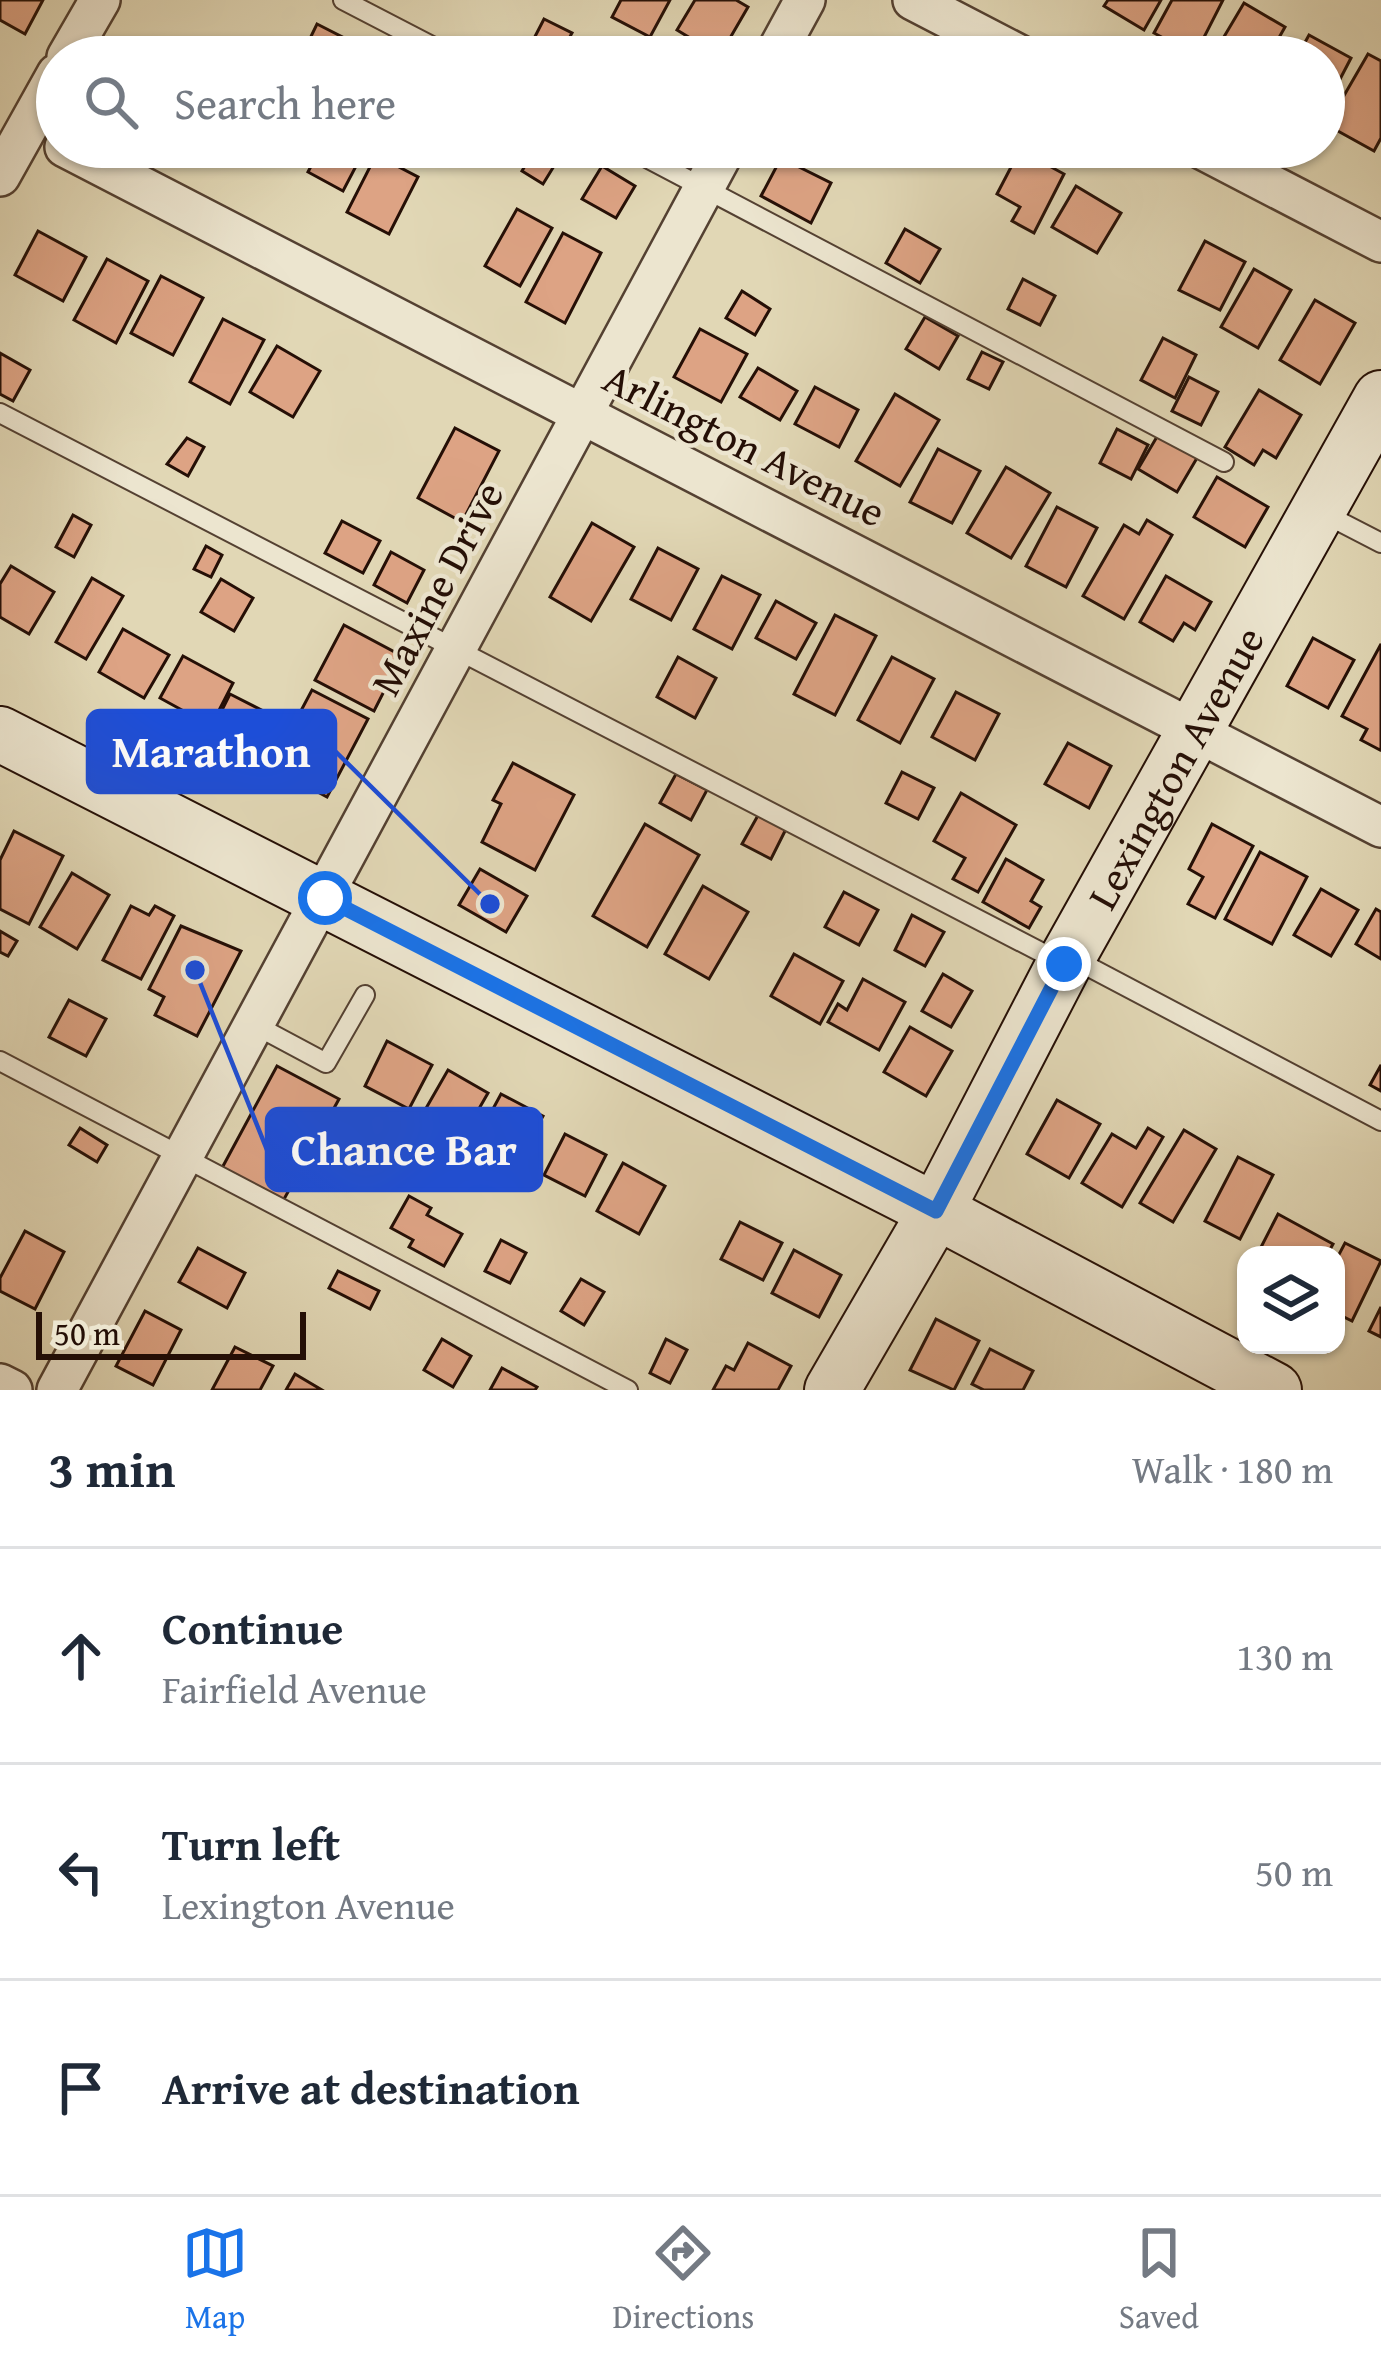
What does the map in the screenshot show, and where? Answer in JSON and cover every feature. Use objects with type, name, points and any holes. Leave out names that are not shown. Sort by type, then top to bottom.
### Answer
[{"type":"main road","name":"Lexington Avenue","points":[[832,1390],[936,1211],[1066,960],[1198,732],[1381,398]]},
{"type":"main road","points":[[0,734],[936,1211],[1274,1390]]},
{"type":"street","points":[[79,36],[100,0]]},
{"type":"street","points":[[785,36],[805,0]]},
{"type":"street","points":[[913,0],[982,36]]},
{"type":"street","points":[[0,176],[36,134]]},
{"type":"street","name":"Arlington Avenue","points":[[105,168],[1381,827]]},
{"type":"street","name":"Maxine Drive","points":[[57,1390],[715,168]]},
{"type":"street","points":[[1238,168],[1381,242]]},
{"type":"street","points":[[0,1384],[12,1390]]},
{"type":"lane","points":[[344,0],[413,36]]},
{"type":"lane","points":[[666,168],[1224,462]]},
{"type":"lane","points":[[0,412],[1381,1121]]},
{"type":"lane","points":[[1319,511],[1381,543]]},
{"type":"lane","points":[[253,1024],[326,1063],[365,994]]},
{"type":"lane","points":[[0,1060],[628,1390]]},
{"type":"building","points":[[0,0],[43,0],[25,34],[0,20]]},
{"type":"building","points":[[621,0],[670,0],[651,36],[612,17]]},
{"type":"building","points":[[695,0],[736,0],[748,7],[731,36],[687,36],[677,30]]},
{"type":"building","points":[[1108,0],[1161,0],[1144,30],[1104,6]]},
{"type":"building","points":[[1172,0],[1223,0],[1205,36],[1154,33]]},
{"type":"building","points":[[1244,3],[1285,27],[1280,36],[1224,36]]},
{"type":"building","points":[[544,19],[572,33],[570,36],[535,36]]},
{"type":"building","points":[[317,24],[340,36],[311,36]]},
{"type":"building","points":[[1368,54],[1381,61],[1381,138],[1374,151],[1345,135],[1345,94]]},
{"type":"building","points":[[310,168],[355,168],[343,191],[308,172]]},
{"type":"building","points":[[369,168],[401,168],[418,177],[389,234],[347,212]]},
{"type":"building","points":[[524,168],[553,168],[543,184]]},
{"type":"building","points":[[601,168],[635,186],[616,218],[582,199]]},
{"type":"building","points":[[776,168],[801,168],[831,183],[811,223],[761,196]]},
{"type":"building","points":[[1011,168],[1053,168],[1064,174],[1034,233],[1012,221],[1020,207],[997,194]]},
{"type":"building","points":[[1076,186],[1121,213],[1097,253],[1052,227]]},
{"type":"building","points":[[517,209],[552,228],[520,286],[485,266]]},
{"type":"building","points":[[905,229],[940,249],[920,283],[886,263]]},
{"type":"building","points":[[38,231],[86,257],[63,301],[15,275]]},
{"type":"building","points":[[563,233],[601,253],[565,323],[526,302]]},
{"type":"building","points":[[1205,241],[1245,262],[1220,310],[1179,290]]},
{"type":"building","points":[[107,259],[148,281],[116,343],[74,320]]},
{"type":"building","points":[[1254,269],[1291,290],[1258,348],[1221,327]]},
{"type":"building","points":[[161,276],[203,298],[173,355],[131,333]]},
{"type":"building","points":[[1023,279],[1055,296],[1040,325],[1008,309]]},
{"type":"building","points":[[742,291],[770,309],[755,335],[726,318]]},
{"type":"building","points":[[1315,300],[1355,323],[1320,384],[1280,360]]},
{"type":"building","points":[[925,317],[958,336],[939,369],[906,349]]},
{"type":"building","points":[[223,319],[264,340],[230,404],[190,382]]},
{"type":"building","points":[[700,329],[747,354],[721,402],[674,377]]},
{"type":"building","points":[[1163,338],[1196,355],[1175,398],[1141,380]]},
{"type":"building","points":[[277,346],[320,371],[293,417],[250,392]]},
{"type":"building","points":[[982,352],[1003,362],[989,389],[968,379]]},
{"type":"building","points":[[0,353],[30,370],[13,401],[0,394]]},
{"type":"building","points":[[758,368],[797,391],[780,420],[740,397]]},
{"type":"building","points":[[1189,377],[1218,392],[1201,425],[1172,411]]},
{"type":"building","points":[[815,387],[858,410],[839,447],[795,424]]},
{"type":"building","points":[[1259,390],[1301,415],[1276,458],[1263,450],[1254,465],[1225,447]]},
{"type":"building","points":[[895,394],[939,420],[900,486],[856,461]]},
{"type":"building","points":[[455,428],[499,451],[462,522],[418,498]]},
{"type":"building","points":[[1117,429],[1148,445],[1131,479],[1100,463]]},
{"type":"building","points":[[1158,435],[1197,458],[1177,492],[1138,469]]},
{"type":"building","points":[[187,438],[204,447],[188,476],[167,464]]},
{"type":"building","points":[[938,449],[980,471],[952,523],[910,502]]},
{"type":"building","points":[[1006,467],[1050,493],[1011,558],[967,533]]},
{"type":"building","points":[[1217,477],[1268,507],[1245,547],[1194,517]]},
{"type":"building","points":[[1057,507],[1097,528],[1066,587],[1026,566]]},
{"type":"building","points":[[73,515],[91,525],[74,557],[56,547]]},
{"type":"building","points":[[1147,520],[1172,535],[1124,619],[1083,596],[1124,525],[1139,534]]},
{"type":"building","points":[[342,521],[380,541],[363,573],[325,553]]},
{"type":"building","points":[[592,523],[634,547],[591,621],[550,597]]},
{"type":"building","points":[[206,546],[222,555],[211,577],[194,569]]},
{"type":"building","points":[[658,548],[698,569],[671,620],[631,599]]},
{"type":"building","points":[[391,552],[424,570],[407,603],[374,585]]},
{"type":"building","points":[[11,566],[54,592],[29,634],[0,617],[0,584]]},
{"type":"building","points":[[722,576],[760,595],[732,649],[694,629]]},
{"type":"building","points":[[1166,576],[1211,602],[1195,630],[1184,623],[1173,641],[1140,622]]},
{"type":"building","points":[[92,578],[123,596],[86,659],[56,642]]},
{"type":"building","points":[[221,579],[253,598],[234,631],[201,612]]},
{"type":"building","points":[[776,601],[816,623],[796,659],[756,638]]},
{"type":"building","points":[[835,615],[876,636],[835,715],[794,694]]},
{"type":"building","points":[[344,625],[402,656],[374,711],[315,680]]},
{"type":"building","points":[[123,629],[169,655],[144,698],[99,672]]},
{"type":"building","points":[[1313,638],[1354,660],[1328,708],[1287,686]]},
{"type":"building","points":[[1381,644],[1380,750],[1361,740],[1367,729],[1342,716]]},
{"type":"building","points":[[183,656],[233,683],[211,726],[160,698]]},
{"type":"building","points":[[678,657],[716,678],[695,718],[657,697]]},
{"type":"building","points":[[892,657],[934,679],[900,743],[858,720]]},
{"type":"building","points":[[312,690],[368,719],[327,797],[271,767]]},
{"type":"building","points":[[956,692],[999,714],[975,760],[932,737]]},
{"type":"building","points":[[230,694],[273,716],[254,754],[211,732]]},
{"type":"building","points":[[1068,743],[1111,766],[1089,808],[1045,784]]},
{"type":"building","points":[[513,763],[574,795],[535,870],[482,842],[501,804],[493,800]]},
{"type":"building","points":[[902,772],[934,788],[918,819],[886,803]]},
{"type":"building","points":[[676,774],[707,790],[691,820],[660,803]]},
{"type":"building","points":[[961,793],[1016,825],[978,892],[953,879],[965,858],[934,841]]},
{"type":"building","points":[[761,810],[788,825],[771,859],[742,844]]},
{"type":"building","points":[[645,824],[699,855],[647,947],[593,916]]},
{"type":"building","points":[[1212,824],[1253,846],[1215,918],[1188,904],[1203,877],[1189,869]]},
{"type":"building","points":[[14,831],[63,856],[29,924],[0,909],[0,860]]},
{"type":"building","points":[[1260,852],[1307,877],[1272,944],[1225,919]]},
{"type":"building","points":[[1006,859],[1043,880],[1031,901],[1041,907],[1029,928],[983,902]]},
{"type":"building","points":[[480,869],[527,896],[506,932],[459,905]]},
{"type":"building","points":[[72,873],[109,895],[77,949],[40,927]]},
{"type":"building","points":[[703,886],[748,912],[709,979],[665,954]]},
{"type":"building","points":[[1321,889],[1358,910],[1331,956],[1294,935]]},
{"type":"building","points":[[844,892],[878,910],[859,945],[825,927]]},
{"type":"building","points":[[131,906],[149,915],[155,906],[174,916],[141,979],[103,960]]},
{"type":"building","points":[[1376,909],[1381,912],[1381,959],[1356,944]]},
{"type":"building","points":[[912,915],[944,932],[925,966],[895,950]]},
{"type":"building","points":[[181,926],[241,951],[197,1036],[155,1015],[164,997],[149,989]]},
{"type":"building","points":[[0,931],[17,941],[8,956],[0,952]]},
{"type":"building","points":[[794,954],[843,981],[820,1024],[771,996]]},
{"type":"building","points":[[943,974],[972,991],[951,1027],[922,1011]]},
{"type":"building","points":[[863,979],[905,1002],[879,1050],[828,1022],[838,1004],[847,1010]]},
{"type":"building","points":[[69,1000],[106,1019],[86,1056],[49,1037]]},
{"type":"building","points":[[910,1027],[952,1051],[926,1096],[884,1072]]},
{"type":"building","points":[[387,1041],[432,1065],[409,1109],[365,1086]]},
{"type":"building","points":[[1381,1065],[1381,1091],[1370,1085]]},
{"type":"building","points":[[277,1066],[339,1099],[283,1201],[222,1168]]},
{"type":"building","points":[[448,1070],[488,1093],[461,1140],[421,1117]]},
{"type":"building","points":[[501,1094],[543,1116],[514,1168],[473,1146]]},
{"type":"building","points":[[1057,1100],[1100,1124],[1069,1178],[1027,1154]]},
{"type":"building","points":[[80,1128],[107,1145],[97,1162],[69,1145]]},
{"type":"building","points":[[1148,1128],[1163,1137],[1122,1207],[1082,1183],[1112,1134],[1136,1148]]},
{"type":"building","points":[[1184,1130],[1216,1149],[1173,1222],[1140,1203]]},
{"type":"building","points":[[565,1134],[606,1155],[585,1196],[544,1175]]},
{"type":"building","points":[[1238,1157],[1273,1175],[1240,1239],[1205,1221]]},
{"type":"building","points":[[623,1163],[665,1186],[639,1234],[597,1211]]},
{"type":"building","points":[[409,1196],[431,1208],[427,1215],[462,1234],[444,1266],[409,1247],[413,1240],[391,1228]]},
{"type":"building","points":[[1278,1214],[1333,1244],[1332,1246],[1262,1246]]},
{"type":"building","points":[[740,1222],[782,1243],[763,1280],[721,1259]]},
{"type":"building","points":[[25,1231],[64,1252],[35,1309],[0,1291],[0,1278]]},
{"type":"building","points":[[501,1240],[526,1253],[510,1283],[485,1271]]},
{"type":"building","points":[[1343,1246],[1381,1261],[1352,1321],[1345,1318]]},
{"type":"building","points":[[198,1248],[245,1273],[227,1308],[179,1282]]},
{"type":"building","points":[[794,1250],[841,1275],[819,1317],[772,1293]]},
{"type":"building","points":[[338,1271],[379,1291],[370,1309],[329,1288]]},
{"type":"building","points":[[581,1279],[604,1292],[584,1325],[561,1311]]},
{"type":"building","points":[[1381,1307],[1381,1337],[1369,1331]]},
{"type":"building","points":[[145,1311],[181,1330],[153,1385],[116,1366]]},
{"type":"building","points":[[936,1319],[979,1341],[954,1390],[910,1370]]},
{"type":"building","points":[[442,1339],[471,1356],[453,1387],[424,1370]]},
{"type":"building","points":[[666,1339],[687,1350],[670,1383],[650,1373]]},
{"type":"building","points":[[748,1343],[791,1366],[778,1390],[713,1390],[726,1366],[734,1370]]},
{"type":"building","points":[[235,1347],[273,1366],[260,1390],[212,1390]]},
{"type":"building","points":[[990,1349],[1033,1371],[1023,1390],[984,1390],[972,1384]]},
{"type":"building","points":[[502,1368],[537,1387],[490,1390]]},
{"type":"building","points":[[295,1374],[322,1390],[286,1390]]},
{"type":"place","name":"Marathon","points":[[490,904]]},
{"type":"place","name":"Chance Bar","points":[[195,970]]},
{"type":"route","points":[[325,898],[936,1211],[1064,964]]}]
